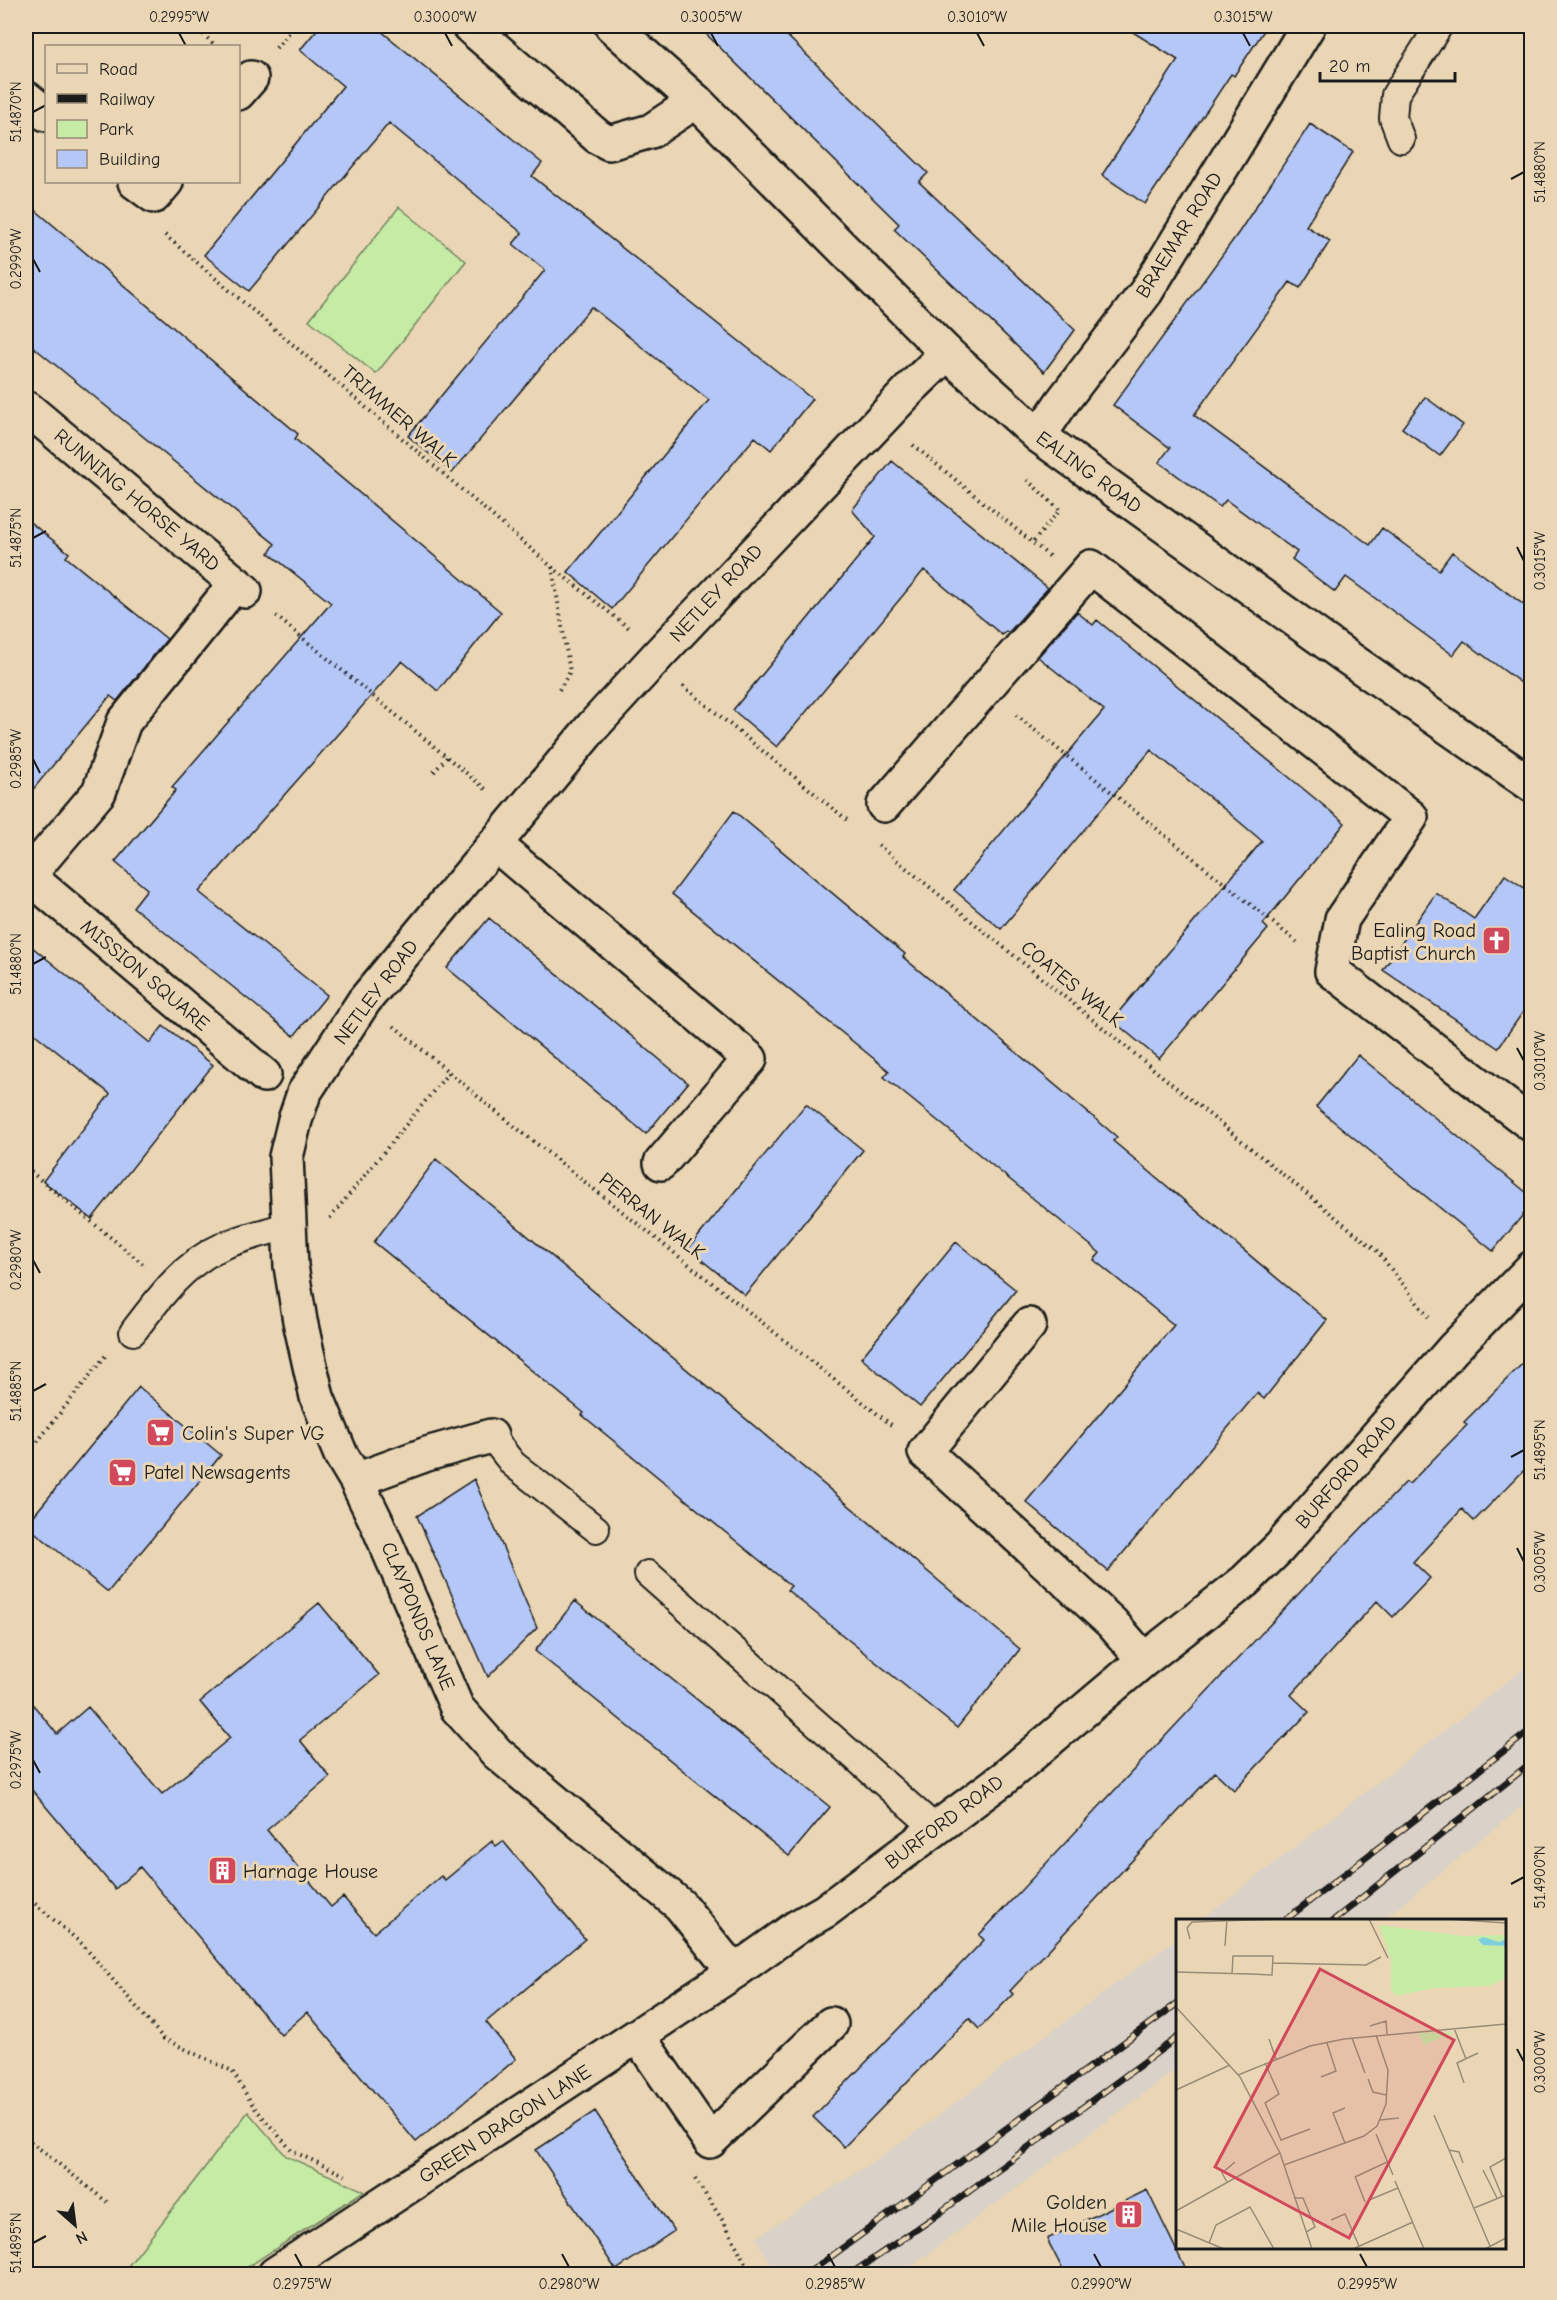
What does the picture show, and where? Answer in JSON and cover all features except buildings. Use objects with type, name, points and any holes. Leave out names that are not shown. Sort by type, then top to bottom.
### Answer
[{"type":"street","points":[[469,26],[598,137],[609,143],[651,131],[696,101]]},
{"type":"street","name":"EALING ROAD","points":[[612,26],[696,101],[947,353],[1039,436],[1344,655],[1532,785]]},
{"type":"street","name":"BRAEMAR ROAD","points":[[1039,436],[1062,402],[1146,292],[1308,26]]},
{"type":"street","points":[[26,98],[45,113]]},
{"type":"street","name":"NETLEY ROAD","points":[[286,1157],[304,1093],[364,1001],[579,742],[904,394],[947,353]]},
{"type":"street","name":"RUNNING HORSE YARD","points":[[28,408],[241,587]]},
{"type":"street","points":[[884,805],[1092,567],[1411,817],[1342,919],[1332,971],[1532,1125]]},
{"type":"street","points":[[27,875],[99,792],[124,722],[241,587]]},
{"type":"street","points":[[495,844],[750,1059],[660,1163]]},
{"type":"street","name":"MISSION SQUARE","points":[[27,875],[264,1075]]},
{"type":"street","name":"CLAYPONDS LANE","points":[[286,1157],[291,1266],[300,1321],[317,1397],[337,1447],[377,1523],[457,1708],[497,1752],[680,1905],[735,1972]]},
{"type":"street","name":"BURFORD ROAD","points":[[735,1972],[825,1911],[1004,1778],[1144,1660],[1245,1581],[1279,1548],[1453,1349],[1528,1277]]},
{"type":"street","points":[[1029,1325],[925,1452],[1112,1623],[1144,1660]]},
{"type":"street","points":[[356,1480],[427,1454],[491,1436]]},
{"type":"street","name":"GREEN DRAGON LANE","points":[[275,2274],[735,1972]]},
{"type":"street","points":[[638,2036],[710,2141],[831,2024]]},
{"type":"lane","points":[[1401,139],[1393,118],[1395,95],[1439,26]]},
{"type":"lane","points":[[133,1332],[169,1285],[205,1256],[224,1246],[290,1225]]},
{"type":"lane","points":[[491,1436],[513,1464],[596,1529]]},
{"type":"lane","points":[[648,1574],[936,1828]]},
{"type":"path","points":[[194,26],[215,45]]},
{"type":"path","name":"TRIMMER WALK","points":[[152,186],[138,213],[656,657]]},
{"type":"path","points":[[910,442],[1080,581]]},
{"type":"path","points":[[1026,480],[1060,510],[1033,542]]},
{"type":"path","points":[[552,567],[570,672],[557,693]]},
{"type":"path","points":[[241,587],[519,816]]},
{"type":"path","points":[[656,657],[847,820]]},
{"type":"path","points":[[984,690],[1332,971]]},
{"type":"path","points":[[434,771],[447,757]]},
{"type":"path","name":"COATES WALK","points":[[875,843],[1377,1251],[1453,1349]]},
{"type":"path","name":"PERRAN WALK","points":[[364,1001],[449,1072],[925,1452]]},
{"type":"path","points":[[291,1266],[449,1072]]},
{"type":"path","points":[[26,1168],[169,1285]]},
{"type":"path","points":[[26,1456],[116,1342],[133,1332]]},
{"type":"path","points":[[26,1896],[82,1944],[164,2039],[232,2071],[254,2107],[292,2151],[393,2197]]},
{"type":"path","points":[[26,2139],[107,2202]]},
{"type":"path","points":[[725,2224],[751,2274]]},
{"type":"shaded area","points":[[1531,1663],[1531,1799],[1391,1913],[1382,1919],[1202,1919]]},
{"type":"shaded area","points":[[1176,1939],[1176,2070],[901,2274],[776,2274],[756,2238],[904,2141]]},
{"type":"green space","points":[[399,207],[466,261],[376,374],[309,320]]},
{"type":"green space","points":[[248,2112],[286,2156],[364,2191],[237,2274],[122,2274]]},
{"type":"railway","points":[[1286,1919],[1532,1729]]},
{"type":"railway","points":[[1335,1919],[1532,1762]]},
{"type":"railway","points":[[807,2274],[1176,2004]]},
{"type":"railway","points":[[851,2274],[930,2220],[1176,2038]]},
{"type":"place","name":"Ealing Road Baptist Church","points":[[1497,941]]},
{"type":"place","name":"Colin's Super VG","points":[[161,1433]]},
{"type":"place","name":"Patel Newsagents","points":[[123,1472]]},
{"type":"place","name":"Harnage House","points":[[222,1871]]},
{"type":"place","name":"Golden Mile House","points":[[1128,2214]]}]
